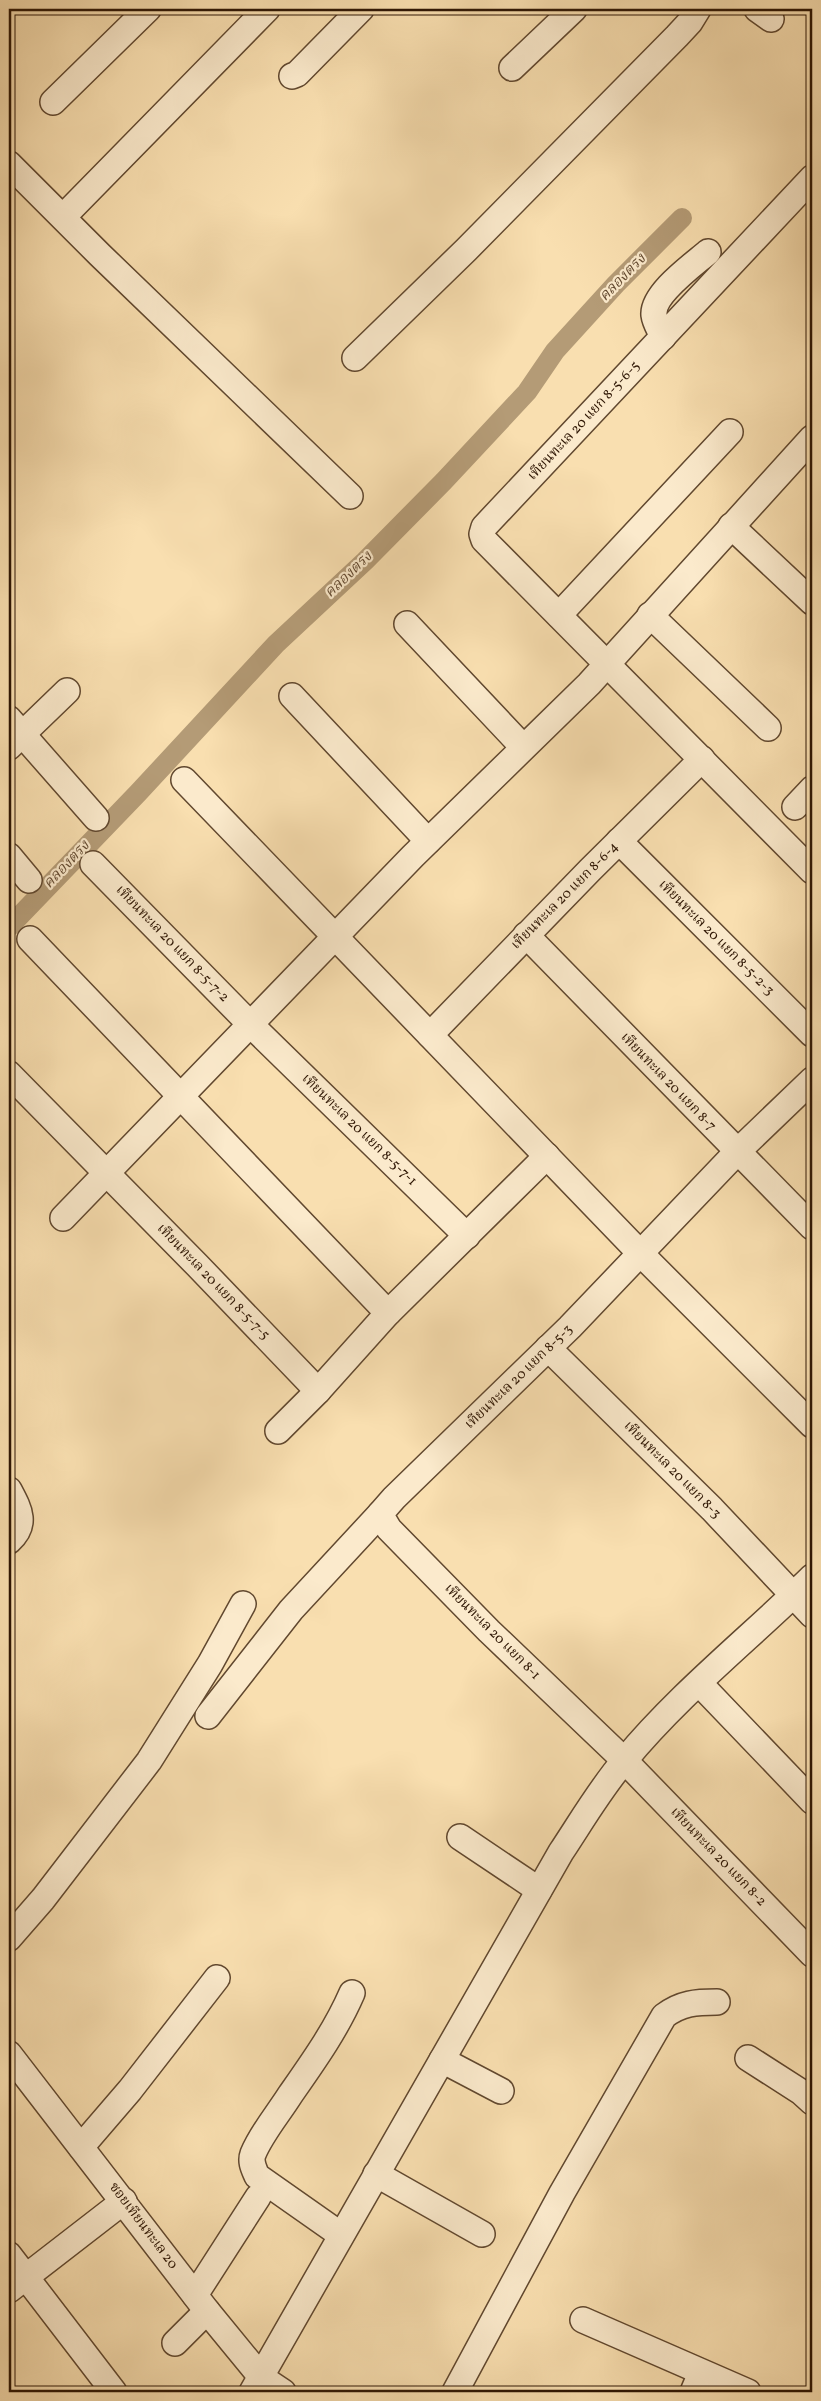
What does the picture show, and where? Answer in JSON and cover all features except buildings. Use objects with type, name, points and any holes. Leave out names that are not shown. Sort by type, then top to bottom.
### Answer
[{"type":"street","points":[[53,102],[148,9]]},
{"type":"street","points":[[63,217],[267,9]]},
{"type":"street","points":[[292,76],[297,74],[361,9]]},
{"type":"street","points":[[512,68],[574,9]]},
{"type":"street","points":[[355,358],[466,250],[677,36],[698,9]]},
{"type":"street","points":[[9,164],[350,496]]},
{"type":"street","name":"เทียนทะเล 20 แยก 8-5-6-5","points":[[812,178],[484,527],[482,534],[484,540],[812,871]]},
{"type":"street","points":[[663,337],[654,314],[656,304],[661,295],[708,252]]},
{"type":"street","points":[[559,615],[730,432]]},
{"type":"street","points":[[63,1218],[428,841],[588,684],[731,526],[811,442]]},
{"type":"street","points":[[731,526],[812,602]]},
{"type":"street","points":[[650,615],[768,728]]},
{"type":"street","points":[[407,624],[523,748]]},
{"type":"street","points":[[67,691],[13,734],[96,818]]},
{"type":"street","points":[[292,696],[428,841]]},
{"type":"street","name":"เทียนทะเล 20 แยก 8-6-4","points":[[430,1035],[526,935],[702,759]]},
{"type":"street","points":[[184,780],[641,1254],[812,1425]]},
{"type":"street","points":[[795,807],[812,789]]},
{"type":"street","name":"เทียนทะเล 20 แยก 8-5-2-3","points":[[619,841],[812,1034]]},
{"type":"street","points":[[9,856],[29,880]]},
{"type":"street","name":"เทียนทะเล 20 แยก 8-5-7-2","points":[[93,864],[250,1024]]},
{"type":"street","name":"เทียนทะเล 20 แยก 8-7","points":[[526,935],[812,1227]]},
{"type":"street","points":[[30,939],[388,1313]]},
{"type":"street","name":"เทียนทะเล 20 แยก 8-5-7-1","points":[[250,1024],[467,1236]]},
{"type":"street","name":"เทียนทะเล 20 แยก 8-5-7-5","points":[[9,1074],[318,1391]]},
{"type":"street","name":"เทียนทะเล 20 แยก 8-5-3","points":[[208,1716],[291,1610],[387,1506],[548,1348],[641,1254],[737,1152],[812,1080]]},
{"type":"street","points":[[278,1431],[318,1391],[388,1313],[547,1156]]},
{"type":"street","name":"เทียนทะเล 20 แยก 8-3","points":[[548,1348],[712,1509],[812,1615]]},
{"type":"street","points":[[9,1490],[22,1519],[20,1528],[9,1541]]},
{"type":"street","name":"เทียนทะเล 20 แยก 8-1","points":[[387,1506],[389,1529],[489,1631],[624,1760]]},
{"type":"street","points":[[257,2385],[561,1852],[624,1760],[699,1683],[812,1577]]},
{"type":"street","points":[[9,1938],[43,1899],[149,1761],[210,1664],[243,1604]]},
{"type":"street","points":[[699,1683],[812,1801]]},
{"type":"street","name":"เทียนทะเล 20 แยก 8-2","points":[[624,1760],[812,1954]]},
{"type":"street","points":[[460,1837],[539,1890]]},
{"type":"street","points":[[81,2147],[130,2090],[217,1978]]},
{"type":"street","points":[[341,2235],[257,2176],[252,2166],[253,2155],[273,2121],[321,2051],[341,2018],[352,1993]]},
{"type":"street","points":[[455,2392],[562,2193],[664,2016],[676,2007],[692,2002],[717,2002]]},
{"type":"street","name":"ซอยเทียนทะเล 20","points":[[9,2054],[201,2303],[257,2385],[283,2392]]},
{"type":"street","points":[[748,2058],[801,2092],[812,2102]]},
{"type":"street","points":[[442,2060],[501,2091]]},
{"type":"street","points":[[376,2174],[482,2234]]},
{"type":"street","points":[[175,2343],[201,2303],[258,2197]]},
{"type":"street","points":[[17,2284],[124,2201]]},
{"type":"street","points":[[9,2255],[17,2284],[114,2392]]},
{"type":"street","points":[[584,2320],[697,2383],[748,2392]]},
{"type":"waterway","name":"คลองตรง","points":[[9,927],[138,793],[276,644],[365,561],[444,481],[527,392],[555,351],[616,284],[682,218]]}]
